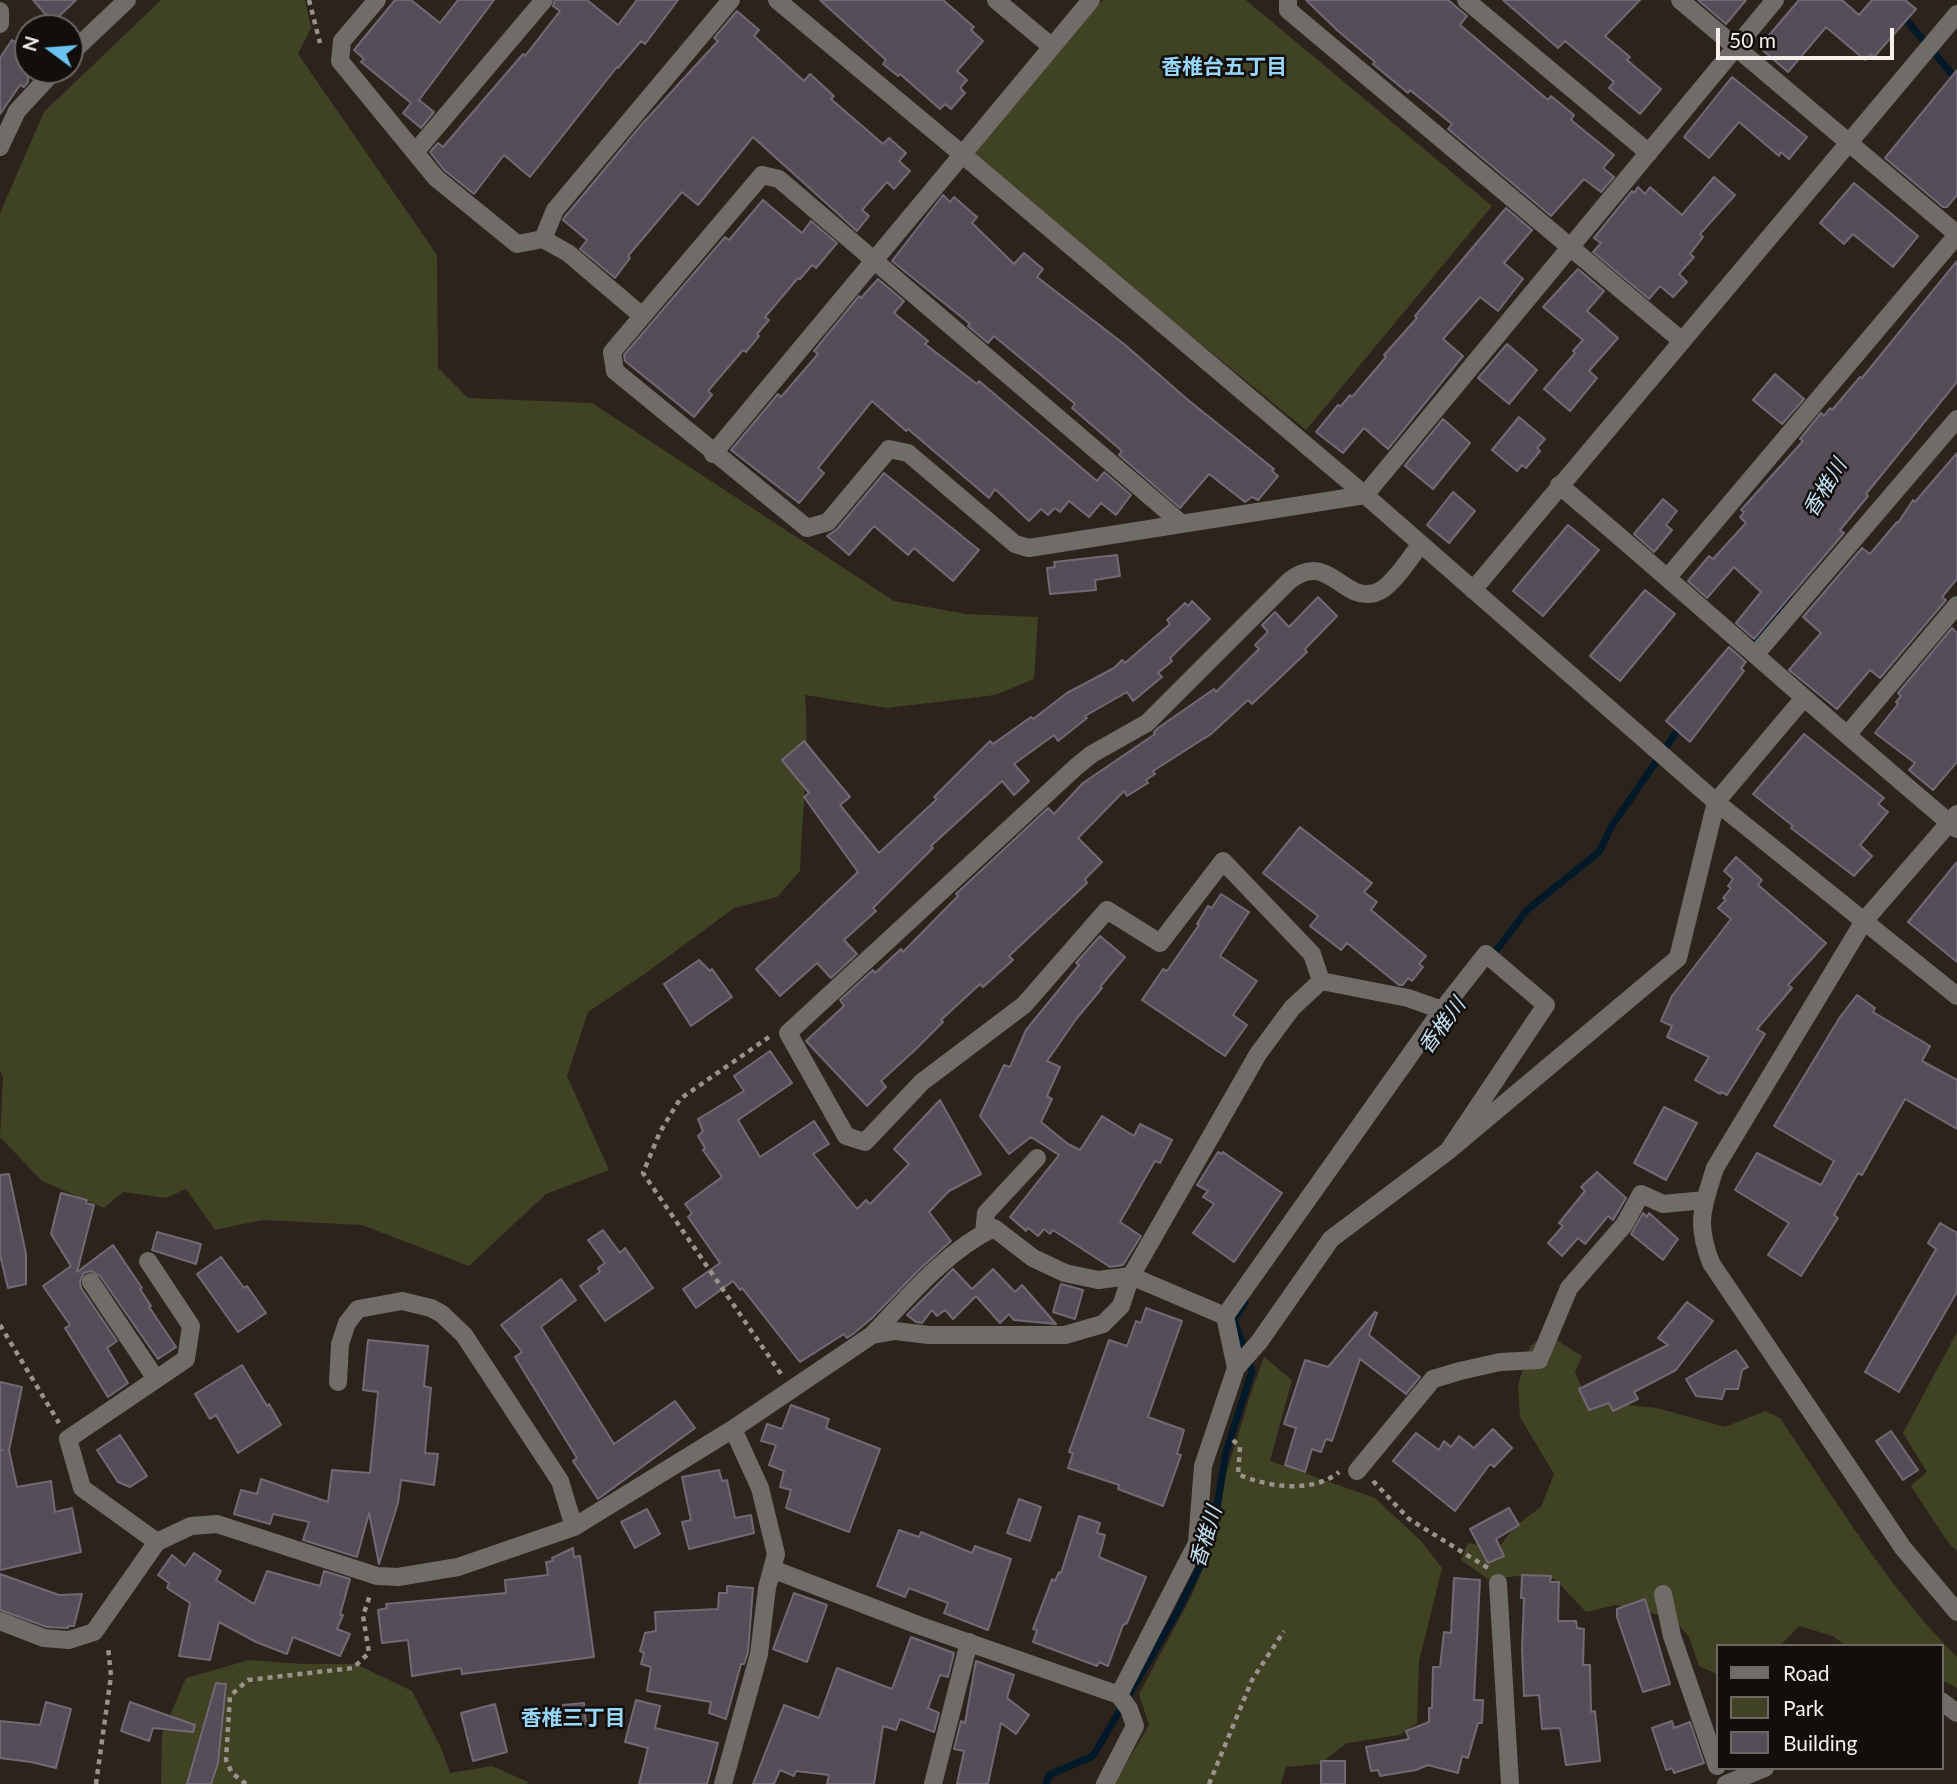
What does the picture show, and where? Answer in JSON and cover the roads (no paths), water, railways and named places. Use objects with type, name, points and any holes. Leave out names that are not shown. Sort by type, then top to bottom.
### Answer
[{"type":"street","points":[[84,41],[127,0]]},
{"type":"street","points":[[377,0],[342,41],[340,61],[436,178],[516,243],[543,239],[568,254],[641,316]]},
{"type":"street","points":[[416,151],[544,0]]},
{"type":"street","points":[[543,239],[555,210],[732,0]]},
{"type":"street","points":[[777,0],[1365,495],[1716,802],[1957,996]]},
{"type":"street","points":[[996,0],[1052,47]]},
{"type":"street","points":[[713,454],[1091,0]]},
{"type":"street","points":[[1288,0],[1288,10],[1682,341]]},
{"type":"street","points":[[1466,0],[1649,153]]},
{"type":"street","points":[[1668,577],[1957,235],[1680,0]]},
{"type":"street","points":[[1181,523],[779,179],[762,175],[612,352],[614,372],[807,528],[828,522],[889,449],[908,453],[1015,544],[1029,548],[1365,495],[1775,0]]},
{"type":"street","points":[[0,11],[0,24]]},
{"type":"street","points":[[1473,590],[1957,14]]},
{"type":"street","points":[[0,147],[17,111],[42,84]]},
{"type":"street","points":[[1755,655],[1957,419]]},
{"type":"street","points":[[1559,485],[1668,577],[1804,699],[1955,822],[1864,921],[1715,1168],[1702,1212],[1703,1241],[1711,1263],[1903,1548],[1957,1612]]},
{"type":"street","points":[[1321,981],[1312,954],[1223,861],[1160,943],[1107,910],[1024,1005],[922,1082],[865,1142],[846,1136],[788,1033],[1077,766],[1092,754],[1147,723],[1301,571],[1321,571],[1356,591],[1374,593],[1388,586],[1420,545]]},
{"type":"street","points":[[1848,734],[1957,605]]},
{"type":"street","points":[[1119,1695],[1197,1543],[1203,1466],[1236,1368],[1259,1342],[1331,1239],[1448,1151],[1678,958],[1716,802],[1804,699]]},
{"type":"street","points":[[1236,1368],[1225,1316],[1443,1010],[1486,954],[1546,1004],[1448,1151]]},
{"type":"street","points":[[1321,981],[1408,998],[1443,1010]]},
{"type":"street","points":[[872,1335],[895,1331],[929,1335],[1065,1335],[1103,1324],[1121,1306],[1131,1276],[1258,1054],[1292,1007],[1321,981]]},
{"type":"street","points":[[985,1233],[986,1213],[1037,1158]]},
{"type":"street","points":[[1357,1471],[1433,1380],[1500,1362],[1539,1360],[1569,1288],[1624,1226],[1641,1194],[1663,1204],[1705,1200]]},
{"type":"street","points":[[0,1622],[44,1639],[69,1640],[93,1632],[156,1542],[191,1526],[218,1524],[377,1576],[398,1577],[458,1567],[574,1527],[733,1429],[872,1335],[919,1285],[976,1236],[994,1228],[1033,1258],[1065,1273],[1098,1280],[1131,1276],[1225,1316]]},
{"type":"street","points":[[148,1261],[191,1326],[186,1359],[68,1439],[82,1488],[156,1542]]},
{"type":"street","points":[[91,1283],[156,1379]]},
{"type":"street","points":[[338,1382],[340,1344],[346,1323],[358,1309],[402,1301],[431,1308],[442,1314],[464,1335],[560,1481],[574,1527]]},
{"type":"street","points":[[723,1784],[759,1654],[767,1588],[776,1554],[760,1488],[733,1429]]},
{"type":"street","points":[[772,1569],[918,1625],[1119,1695],[1129,1709],[1135,1726],[1105,1784]]},
{"type":"street","points":[[1499,1583],[1510,1784]]},
{"type":"street","points":[[1663,1594],[1672,1636],[1716,1761]]},
{"type":"street","points":[[933,1784],[969,1642]]},
{"type":"street","points":[[1725,1784],[1760,1770]]},
{"type":"waterway","name":"香椎川","points":[[1902,15],[1957,80]]},
{"type":"waterway","name":"香椎川","points":[[1747,649],[1783,607],[1789,595]]},
{"type":"waterway","name":"香椎川","points":[[1492,956],[1527,910],[1599,852],[1611,827],[1682,724]]},
{"type":"waterway","name":"香椎川","points":[[1046,1784],[1049,1775],[1093,1756],[1175,1616],[1200,1566],[1213,1530],[1226,1452],[1252,1371],[1234,1320],[1245,1302]]},
{"type":"district","name":"香椎台五丁目","points":[[1224,67]]},
{"type":"district","name":"香椎三丁目","points":[[573,1718]]}]
